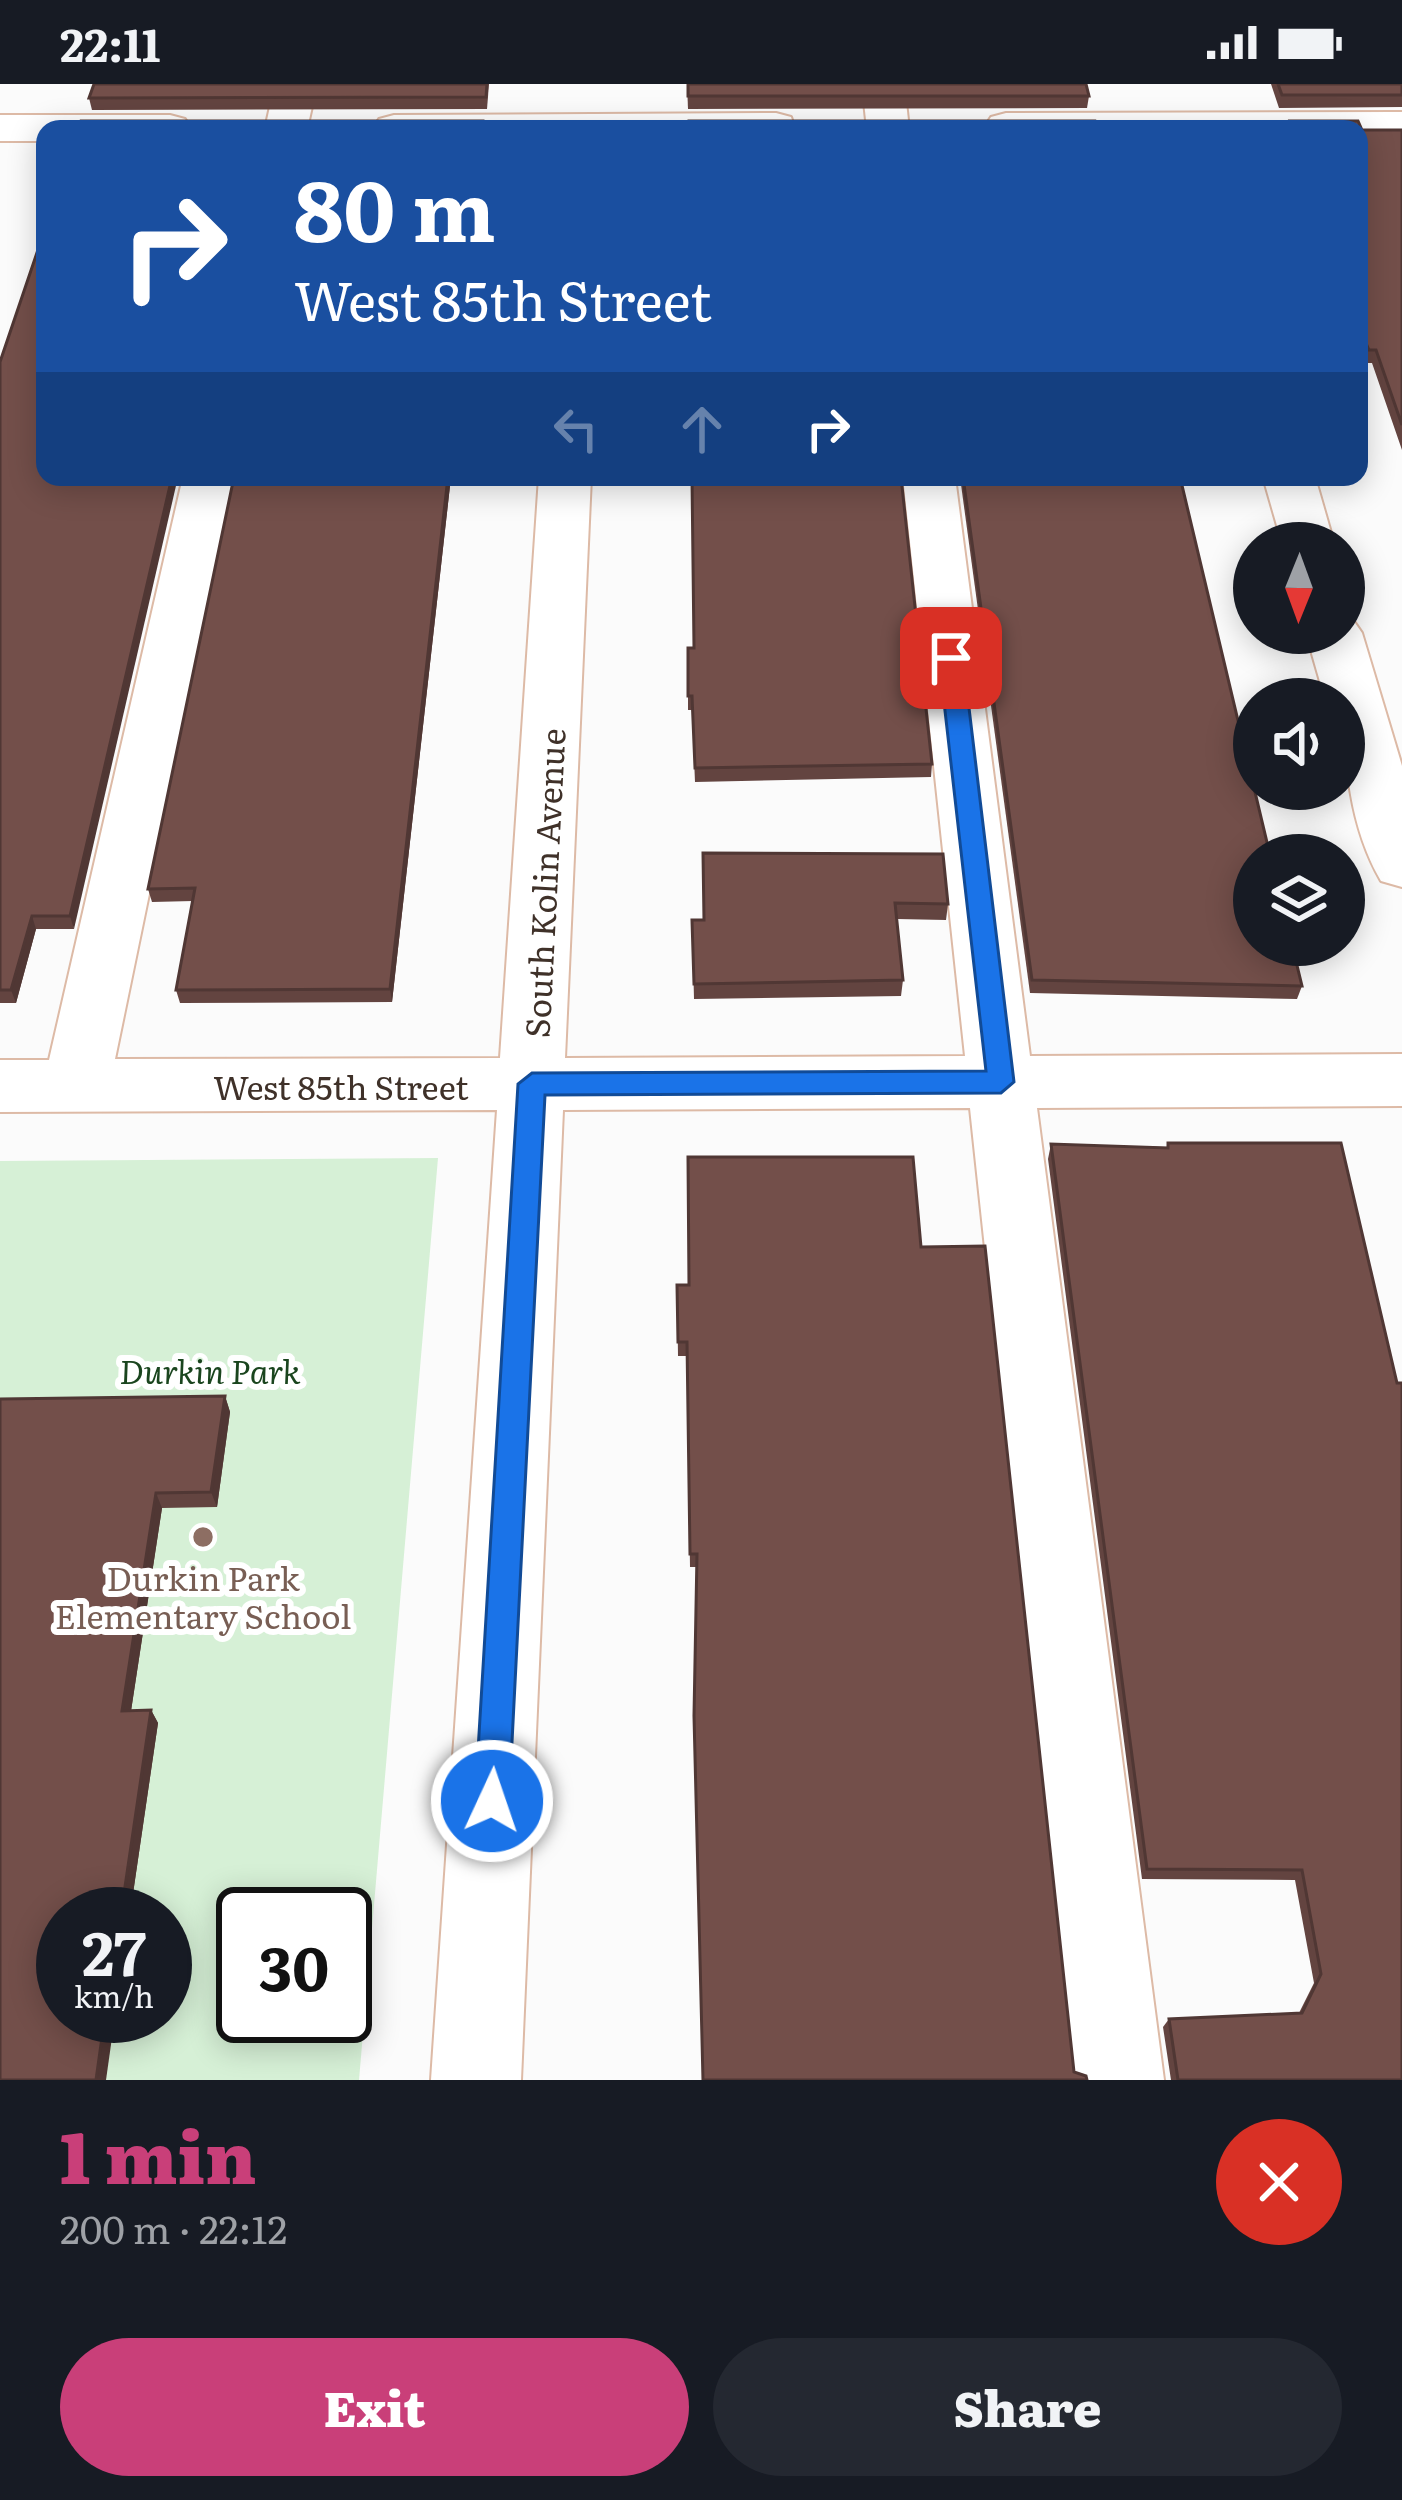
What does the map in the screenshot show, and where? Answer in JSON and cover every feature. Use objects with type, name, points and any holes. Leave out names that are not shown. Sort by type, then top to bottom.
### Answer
[{"type":"street","points":[[288,120],[296,84]]},
{"type":"street","points":[[1174,84],[1184,120]]},
{"type":"street","points":[[477,120],[585,113],[717,120]]},
{"type":"street","points":[[856,120],[886,113],[917,120]]},
{"type":"street","points":[[1368,125],[1402,125]]},
{"type":"street","points":[[0,128],[36,128]]},
{"type":"street","points":[[76,1086],[207,486]]},
{"type":"street","name":"South Kolin Avenue","points":[[476,2080],[565,486]]},
{"type":"street","points":[[930,486],[1119,2080]]},
{"type":"street","points":[[1291,486],[1302,522]]},
{"type":"street","points":[[1340,654],[1402,865]]},
{"type":"street","name":"West 85th Street","points":[[0,1086],[1402,1080]]},
{"type":"green space","name":"Durkin Park","points":[[438,1158],[372,1928],[372,1887],[216,1887],[216,2043],[362,2043],[359,2080],[0,2080],[0,1161]]},
{"type":"building","points":[[94,84],[487,84],[486,97],[89,98]]},
{"type":"building","points":[[688,84],[1086,84],[1089,96],[688,96]]},
{"type":"building","points":[[1278,84],[1402,84],[1402,95],[1282,95]]},
{"type":"building","points":[[1368,130],[1402,130],[1402,425],[1376,350],[1369,350]]},
{"type":"building","points":[[36,256],[36,486],[170,486],[70,916],[32,916],[11,990],[0,990],[0,362]]},
{"type":"building","points":[[232,486],[447,486],[390,989],[176,990],[195,888],[148,889]]},
{"type":"building","points":[[692,486],[902,486],[932,764],[695,768],[692,696],[688,696],[688,648],[694,648]]},
{"type":"building","points":[[964,486],[1182,486],[1233,700],[1233,810],[1259,810],[1265,834],[1233,834],[1233,966],[1297,966],[1302,986],[1032,980]]},
{"type":"building","points":[[703,853],[943,854],[948,904],[895,903],[903,980],[694,984],[692,920],[704,920]]},
{"type":"building","points":[[1168,1143],[1341,1143],[1397,1383],[1402,1383],[1402,2080],[1178,2080],[1169,2019],[1302,2013],[1321,1974],[1302,1870],[1147,1869],[1051,1144],[1168,1148]]},
{"type":"building","points":[[688,1157],[913,1157],[921,1247],[985,1246],[1074,2072],[1087,2080],[703,2080],[694,1716],[697,1554],[690,1554],[687,1342],[678,1342],[677,1285],[689,1285]]},
{"type":"building","points":[[225,1396],[211,1492],[156,1493],[122,1711],[151,1710],[125,1887],[36,1887],[36,2043],[101,2043],[96,2080],[0,2080],[0,1399]]},
{"type":"place","name":"Durkin Park Elementary School","points":[[203,1537]]},
{"type":"route","points":[[492,1801],[532,1084],[1001,1082],[951,658]]}]
